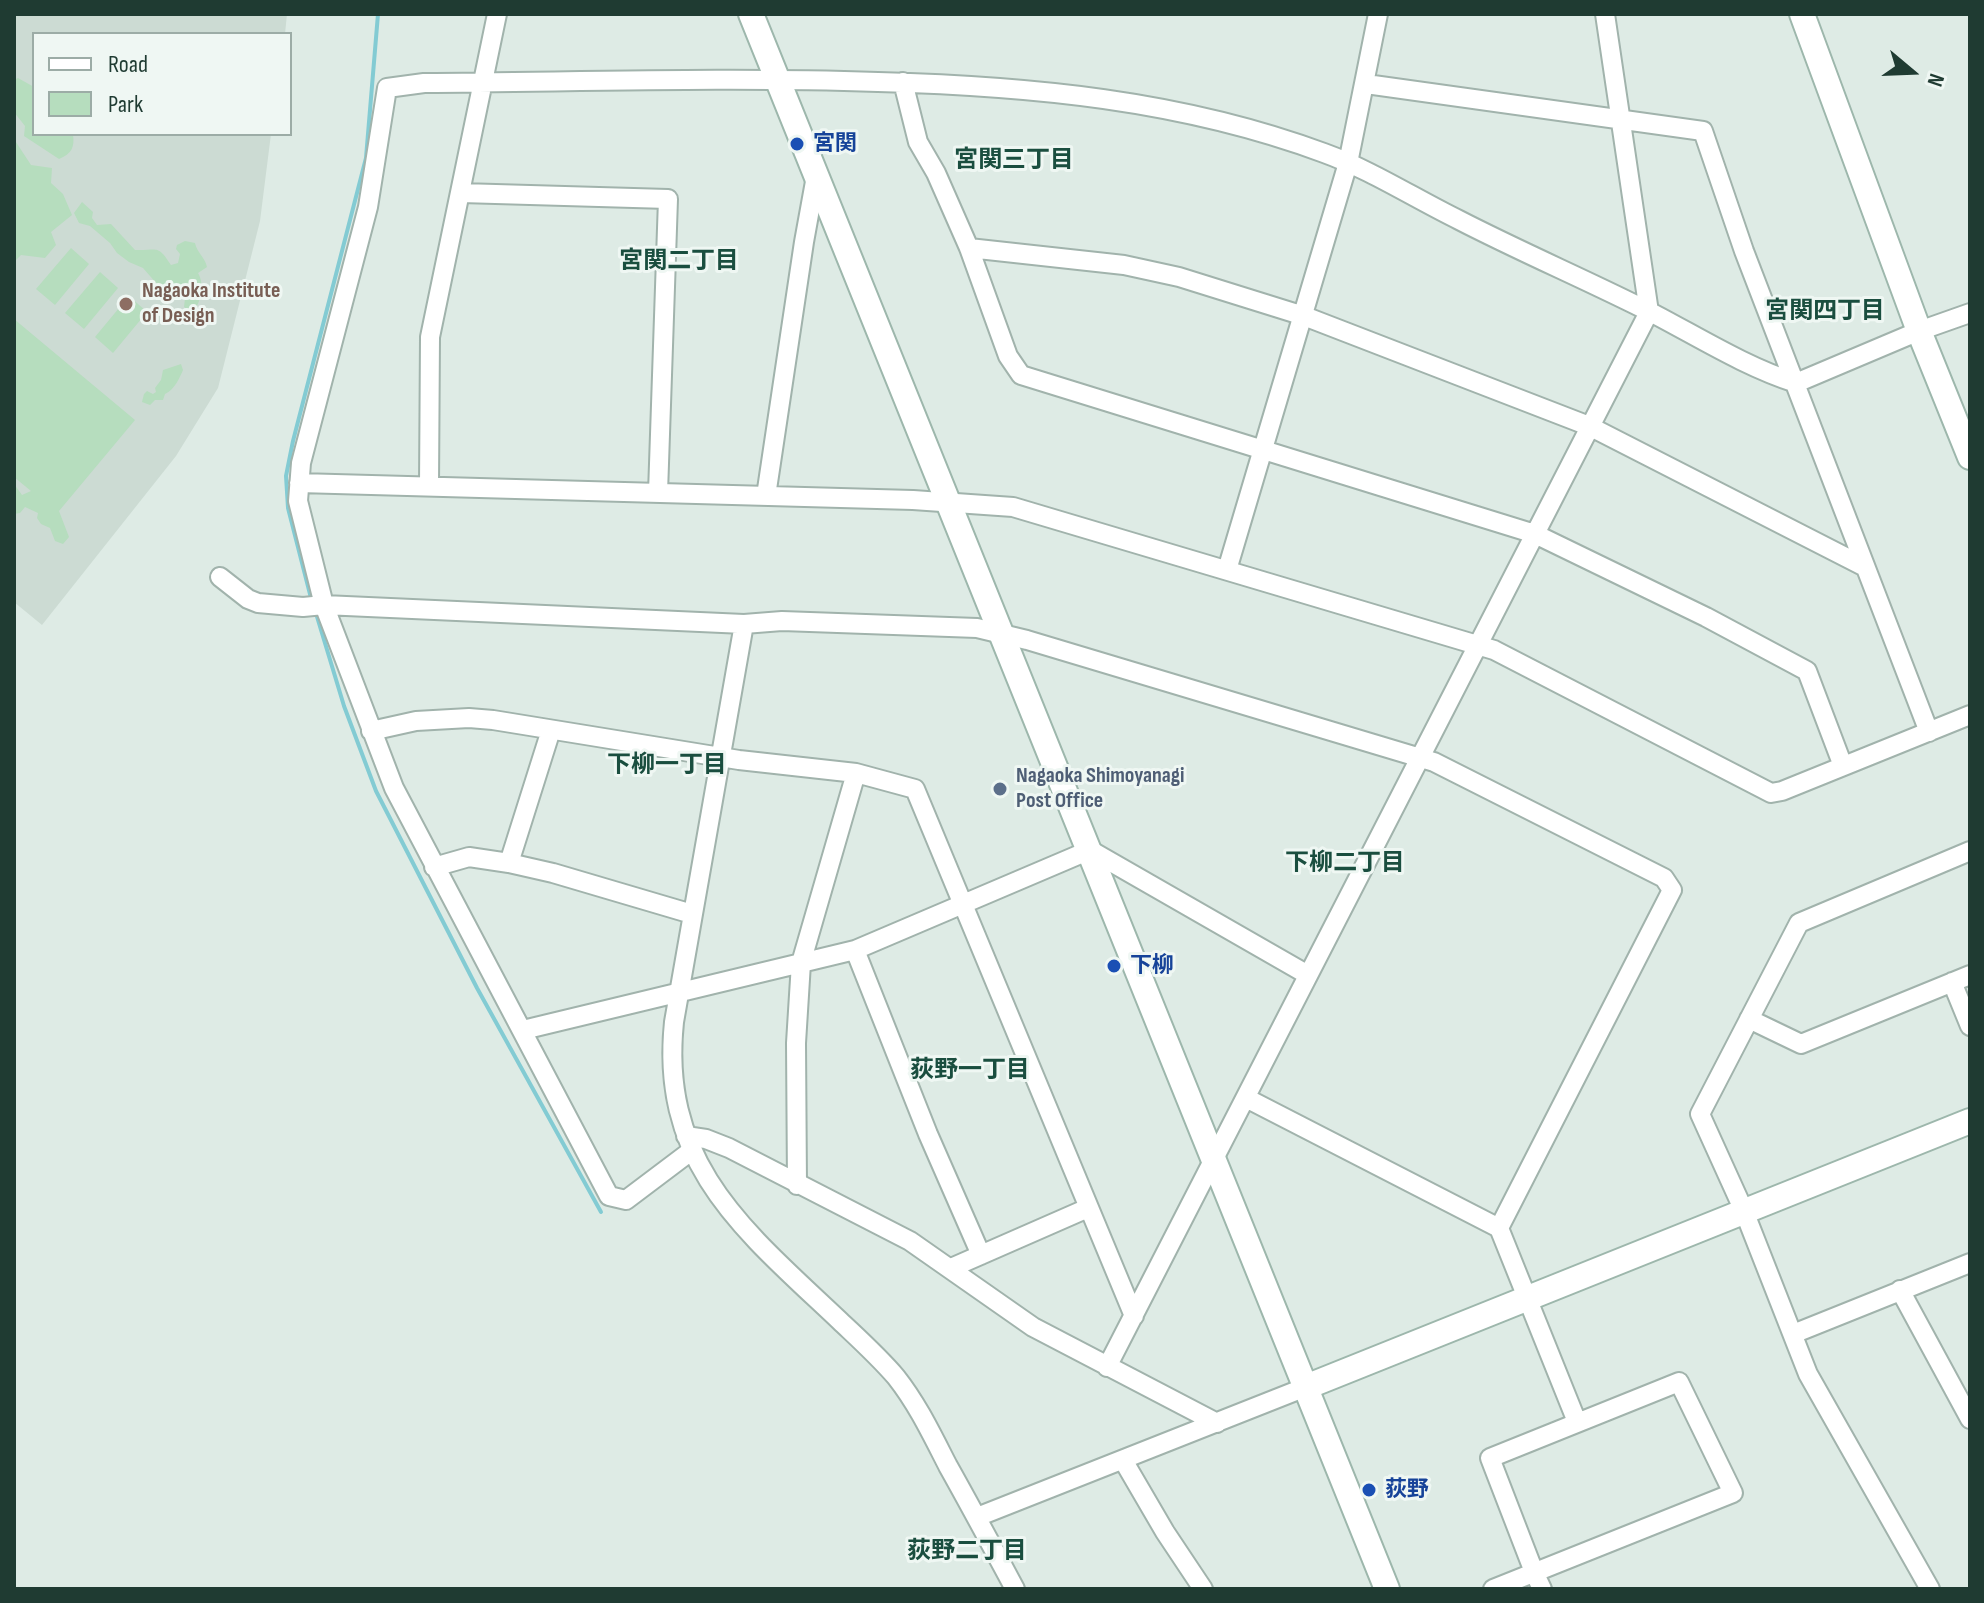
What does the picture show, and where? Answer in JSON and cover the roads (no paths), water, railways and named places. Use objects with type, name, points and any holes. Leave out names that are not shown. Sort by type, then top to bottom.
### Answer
[{"type":"street","points":[[429,485],[430,337],[497,14]]},
{"type":"street","points":[[751,14],[1387,1589]]},
{"type":"street","points":[[1227,570],[1348,163],[1378,14]]},
{"type":"street","points":[[1107,1367],[1649,312],[1605,14]]},
{"type":"street","points":[[1802,14],[1919,331],[1970,457]]},
{"type":"street","points":[[1217,1423],[1033,1327],[910,1241],[706,1139],[688,1144],[626,1200],[609,1196],[394,788],[324,605],[298,501],[301,463],[368,207],[387,88],[424,83],[776,79],[903,82],[1063,93],[1156,106],[1233,124],[1348,163],[1772,375],[1796,383],[1970,313]]},
{"type":"street","points":[[903,82],[918,142],[936,173],[969,248],[1008,356],[1021,375],[1535,534],[1706,617],[1807,671],[1843,766]]},
{"type":"street","points":[[1366,84],[1703,131],[1744,251],[1929,732]]},
{"type":"street","points":[[766,496],[816,176]]},
{"type":"street","points":[[461,193],[668,199],[658,493]]},
{"type":"street","points":[[969,248],[1124,265],[1240,294],[1304,316],[1589,426],[1865,567]]},
{"type":"street","points":[[299,483],[947,502],[1013,507],[1494,650],[1764,791],[1782,791],[1970,715]]},
{"type":"street","points":[[220,577],[258,603],[303,607],[324,605],[744,624],[782,621],[977,628],[1420,758],[1542,815],[1664,878],[1672,890],[1499,1228]]},
{"type":"street","points":[[744,624],[678,992],[671,1046],[677,1108],[688,1144],[720,1200],[751,1235],[895,1376],[922,1412],[1015,1589]]},
{"type":"street","points":[[371,731],[416,721],[469,718],[856,773],[915,789],[1134,1316]]},
{"type":"street","points":[[509,863],[551,730]]},
{"type":"street","points":[[797,1185],[796,1043],[801,963],[856,773]]},
{"type":"street","points":[[523,1030],[855,950],[1090,850]]},
{"type":"street","points":[[1090,850],[1308,975]]},
{"type":"street","points":[[1930,1589],[1808,1374],[1744,1211],[1700,1114],[1799,923],[1970,851]]},
{"type":"street","points":[[434,867],[469,857],[509,863],[692,914]]},
{"type":"street","points":[[855,950],[928,1134],[981,1255]]},
{"type":"street","points":[[1749,1019],[1801,1044],[1961,979],[1970,1026]]},
{"type":"street","points":[[1246,1098],[1499,1228],[1577,1422]]},
{"type":"street","points":[[977,1517],[1970,1121]]},
{"type":"street","points":[[951,1268],[1088,1208]]},
{"type":"street","points":[[1793,1334],[1970,1263]]},
{"type":"street","points":[[1900,1290],[1970,1419]]},
{"type":"street","points":[[1493,1589],[1538,1581],[1733,1493],[1679,1382],[1490,1458],[1538,1581]]},
{"type":"street","points":[[1123,1460],[1203,1589]]},
{"type":"waterway","points":[[312,602],[288,508],[286,476],[366,158],[378,14]]},
{"type":"waterway","points":[[315,610],[344,706],[376,791],[477,988],[601,1212]]},
{"type":"place","name":"宮関","points":[[797,144]]},
{"type":"place","name":"Nagaoka Institute of Design","points":[[126,304]]},
{"type":"place","name":"Nagaoka Shimoyanagi Post Office","points":[[1000,789]]},
{"type":"place","name":"下柳","points":[[1114,966]]},
{"type":"place","name":"荻野","points":[[1369,1490]]},
{"type":"district","name":"宮関三丁目","points":[[1014,161]]},
{"type":"district","name":"宮関二丁目","points":[[679,262]]},
{"type":"district","name":"宮関四丁目","points":[[1825,312]]},
{"type":"district","name":"下柳一丁目","points":[[667,766]]},
{"type":"district","name":"下柳二丁目","points":[[1345,864]]},
{"type":"district","name":"荻野一丁目","points":[[970,1071]]},
{"type":"district","name":"荻野二丁目","points":[[967,1552]]}]
